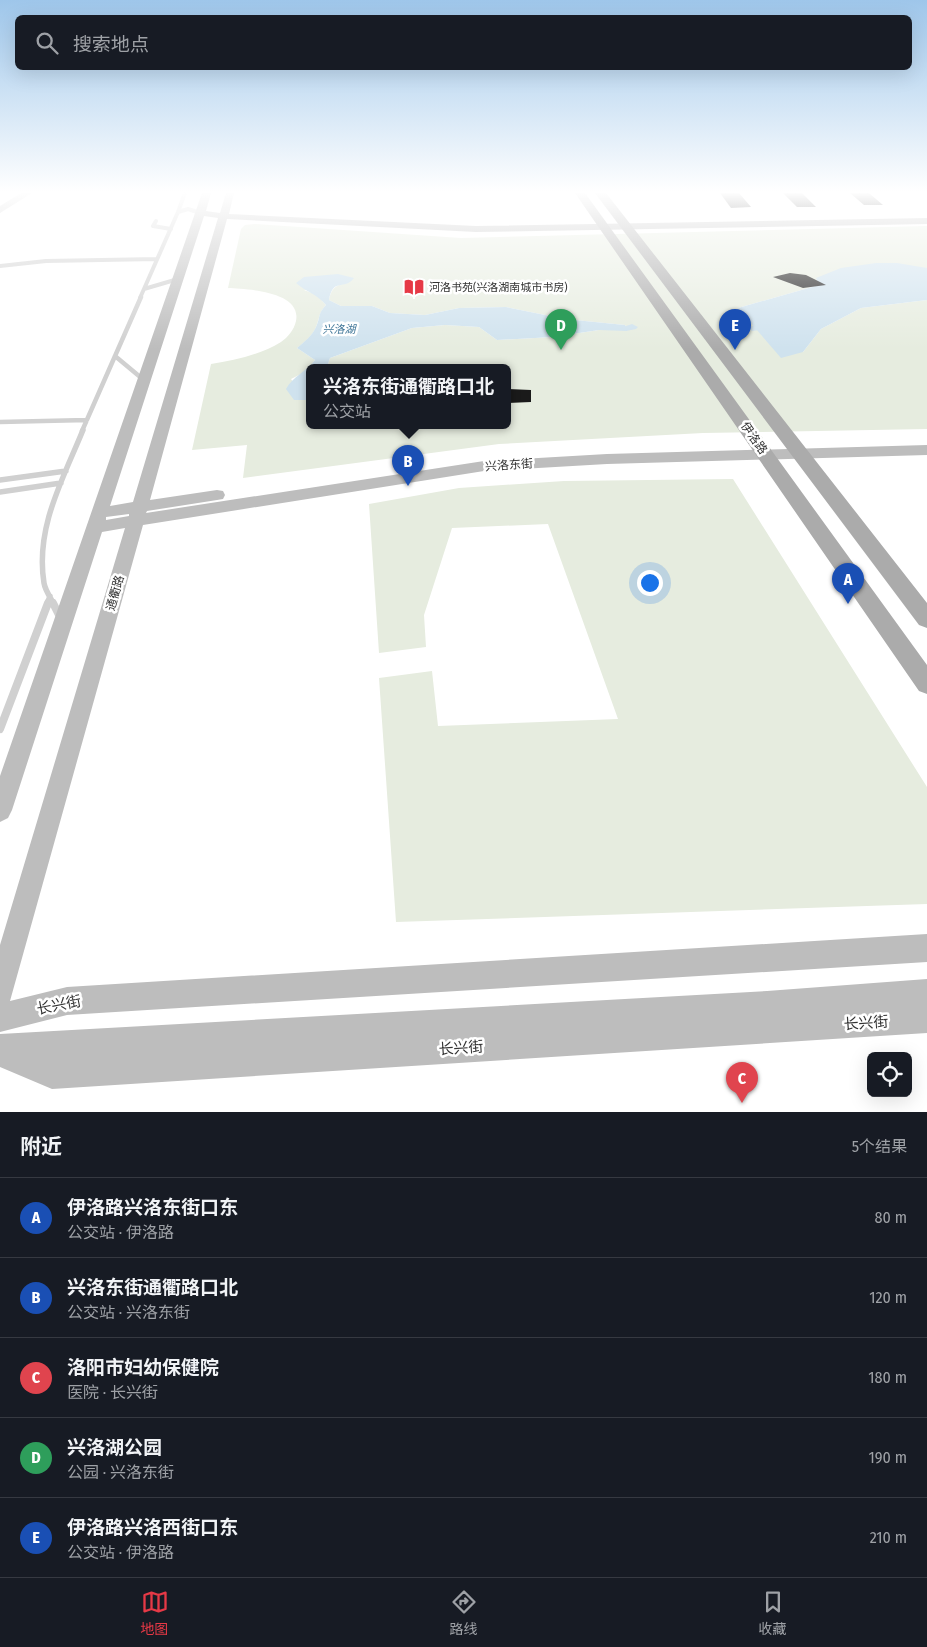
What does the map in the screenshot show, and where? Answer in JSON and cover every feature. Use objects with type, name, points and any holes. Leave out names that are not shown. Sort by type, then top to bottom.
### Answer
[{"type":"main road","name":"伊洛路","points":[[618,245],[927,684]]},
{"type":"main road","points":[[640,245],[927,619]]},
{"type":"street","name":"通衢路","points":[[0,992],[177,378],[196,245]]},
{"type":"street","name":"通衢路","points":[[0,810],[145,380],[209,245]]},
{"type":"street","points":[[145,380],[177,378]]},
{"type":"street","name":"兴洛东街","points":[[97,520],[484,466],[927,444]]},
{"type":"street","name":"兴洛东街","points":[[798,450],[927,450]]},
{"type":"street","name":"长兴街","points":[[0,1018],[67,1001],[927,948]]},
{"type":"street","points":[[0,1050],[767,1005],[927,993]]},
{"type":"street","name":"长兴街","points":[[0,1050],[52,1074],[927,1019]]},
{"type":"lane","points":[[62,622],[44,584],[43,547],[47,518],[87,420],[163,245]]},
{"type":"lane","points":[[0,266],[45,261],[157,260]]},
{"type":"lane","points":[[144,289],[192,279]]},
{"type":"lane","points":[[115,356],[145,380]]},
{"type":"lane","points":[[0,422],[87,420]]},
{"type":"lane","points":[[0,480],[66,471]]},
{"type":"lane","points":[[0,492],[61,483]]},
{"type":"lane","points":[[0,729],[50,596]]},
{"type":"shaded area","points":[[237,245],[927,245],[927,268],[817,279],[819,285],[738,308],[803,352],[821,329],[861,308],[927,300],[927,429],[703,433],[499,444],[243,478],[247,445],[192,450],[211,364],[229,361],[273,347],[288,336],[294,327],[296,311],[291,303],[271,294],[247,289],[228,288]],"holes":[[[351,282],[339,285],[332,291],[329,300],[341,306],[372,306],[390,313],[425,315],[459,308],[506,307],[565,319],[625,325],[627,330],[599,330],[553,337],[497,340],[479,327],[445,325],[412,328],[330,358],[328,364],[511,364],[511,429],[306,429],[306,400],[291,379],[305,372],[306,364],[312,364],[315,360],[297,348],[313,333],[320,313],[326,305],[317,295],[304,290]]]},
{"type":"shaded area","points":[[733,479],[927,787],[927,904],[396,922],[379,678],[432,671],[438,726],[618,719],[548,524],[452,528],[424,615],[426,647],[379,653],[369,504],[459,488],[564,481]]},
{"type":"water","points":[[876,263],[897,263],[927,268],[927,300],[861,308],[821,329],[803,352],[781,358],[738,308],[819,285],[816,278],[841,268]]},
{"type":"water","name":"兴洛湖","points":[[338,274],[354,278],[346,284],[336,286],[331,293],[329,300],[341,306],[372,306],[390,313],[425,315],[459,308],[506,307],[565,319],[625,325],[627,331],[599,330],[553,337],[497,340],[479,327],[445,325],[412,328],[330,358],[328,364],[312,364],[315,360],[297,348],[308,339],[314,330],[320,313],[326,305],[319,298],[296,283],[304,277]]},
{"type":"water","name":"兴洛湖","points":[[306,370],[306,400],[294,400],[286,389],[292,381]]},
{"type":"building","points":[[790,273],[806,275],[826,285],[803,288],[773,277]]},
{"type":"building","points":[[511,389],[531,390],[531,402],[511,403]]},
{"type":"waterway","points":[[626,328],[632,327]]},
{"type":"place","name":"河洛书苑(兴洛湖南城市书房)","points":[[414,287]]},
{"type":"place","name":"兴洛湖公园","points":[[561,350]]},
{"type":"place","name":"伊洛路兴洛西街口东","points":[[735,350]]},
{"type":"place","name":"兴洛东街通衢路口北","points":[[408,486]]},
{"type":"place","name":"伊洛路兴洛东街口东","points":[[848,604]]},
{"type":"place","name":"洛阳市妇幼保健院","points":[[742,1103]]}]
